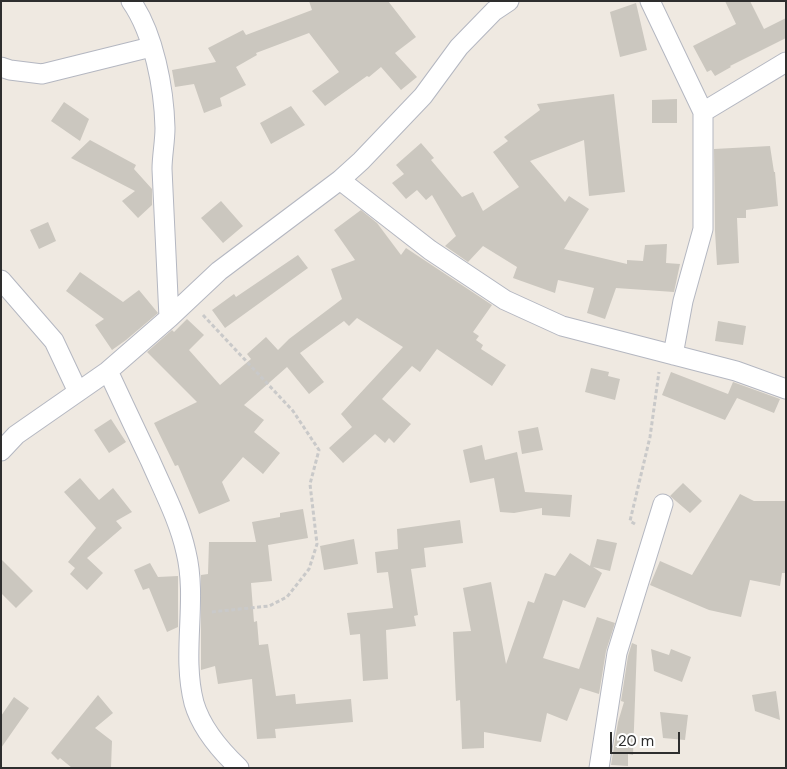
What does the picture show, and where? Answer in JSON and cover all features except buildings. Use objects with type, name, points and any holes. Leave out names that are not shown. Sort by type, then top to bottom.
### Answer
[{"type":"street","points":[[131,1],[140,13],[162,87],[165,129],[162,166],[169,318]]},
{"type":"street","points":[[1,451],[16,434],[108,371],[219,271],[340,180],[361,161],[423,96],[459,47],[494,11],[509,1]]},
{"type":"street","points":[[650,1],[703,112],[703,229],[667,353]]},
{"type":"street","points":[[1,67],[42,74],[151,47]]},
{"type":"street","points":[[703,112],[786,62]]},
{"type":"street","points":[[340,180],[430,250],[505,300],[562,326],[736,370],[786,390]]},
{"type":"street","points":[[1,280],[54,340],[78,392]]},
{"type":"street","points":[[108,371],[168,499],[186,550],[191,580],[189,667],[194,703],[201,720],[211,735],[239,768]]},
{"type":"street","points":[[599,768],[617,653],[663,504]]},
{"type":"path","points":[[188,300],[293,411],[319,450],[310,484],[316,544],[309,569],[287,597],[269,606],[190,614]]},
{"type":"path","points":[[654,532],[630,521],[667,353]]}]
